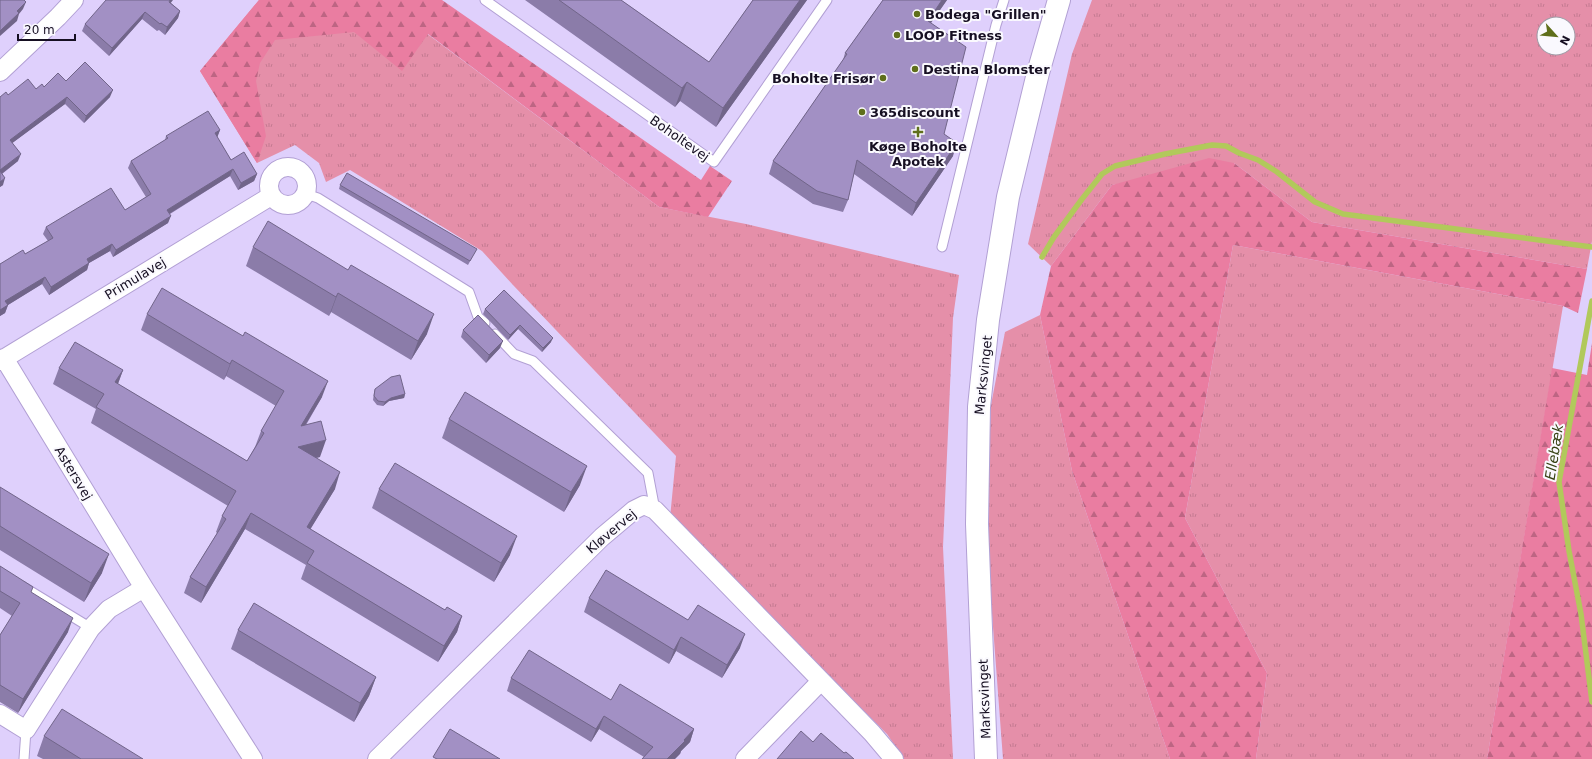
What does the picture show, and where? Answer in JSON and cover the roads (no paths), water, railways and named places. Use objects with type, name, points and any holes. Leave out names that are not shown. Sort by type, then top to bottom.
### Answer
[{"type":"street","points":[[0,72],[74,0]]},
{"type":"street","name":"Marksvinget","points":[[986,759],[977,524],[979,407],[988,320],[1008,196],[1038,73],[1059,0]]},
{"type":"street","points":[[286,167],[294,168],[303,174],[308,184],[306,194],[298,203],[287,206],[276,201],[271,196],[269,185],[271,178],[276,172],[286,167]]},
{"type":"street","name":"Primulavej","points":[[2,360],[271,196]]},
{"type":"street","name":"Astersvej","points":[[2,360],[144,588],[253,759]]},
{"type":"street","name":"Kløvervej","points":[[377,759],[602,537],[634,510],[644,505],[654,510],[872,733],[894,759]]},
{"type":"street","points":[[0,714],[26,730],[90,628],[109,609],[144,588]]},
{"type":"street","points":[[745,759],[821,681]]},
{"type":"lane","name":"Boholtevej","points":[[485,0],[714,162],[827,0]]},
{"type":"lane","points":[[942,247],[996,25],[1004,0]]},
{"type":"lane","points":[[306,194],[318,198],[469,292],[478,317],[514,354],[533,361],[648,473],[654,510]]},
{"type":"lane","points":[[13,580],[90,628]]},
{"type":"lane","points":[[24,759],[26,730]]},
{"type":"waterway","points":[[1042,257],[1054,237],[1102,174],[1115,166],[1212,145],[1226,146],[1239,153],[1258,160],[1277,172],[1315,202],[1343,214],[1592,247]]},
{"type":"waterway","name":"Ellebæk","points":[[1592,301],[1559,482],[1569,551],[1581,614],[1592,702]]},
{"type":"place","name":"Bodega \"Grillen\"","points":[[917,14]]},
{"type":"place","name":"LOOP Fitness","points":[[897,35]]},
{"type":"place","name":"Destina Blomster","points":[[915,69]]},
{"type":"place","name":"Boholte Frisør","points":[[883,78]]},
{"type":"place","name":"365discount","points":[[862,112]]},
{"type":"place","name":"Køge Boholte Apotek","points":[[918,132]]}]
